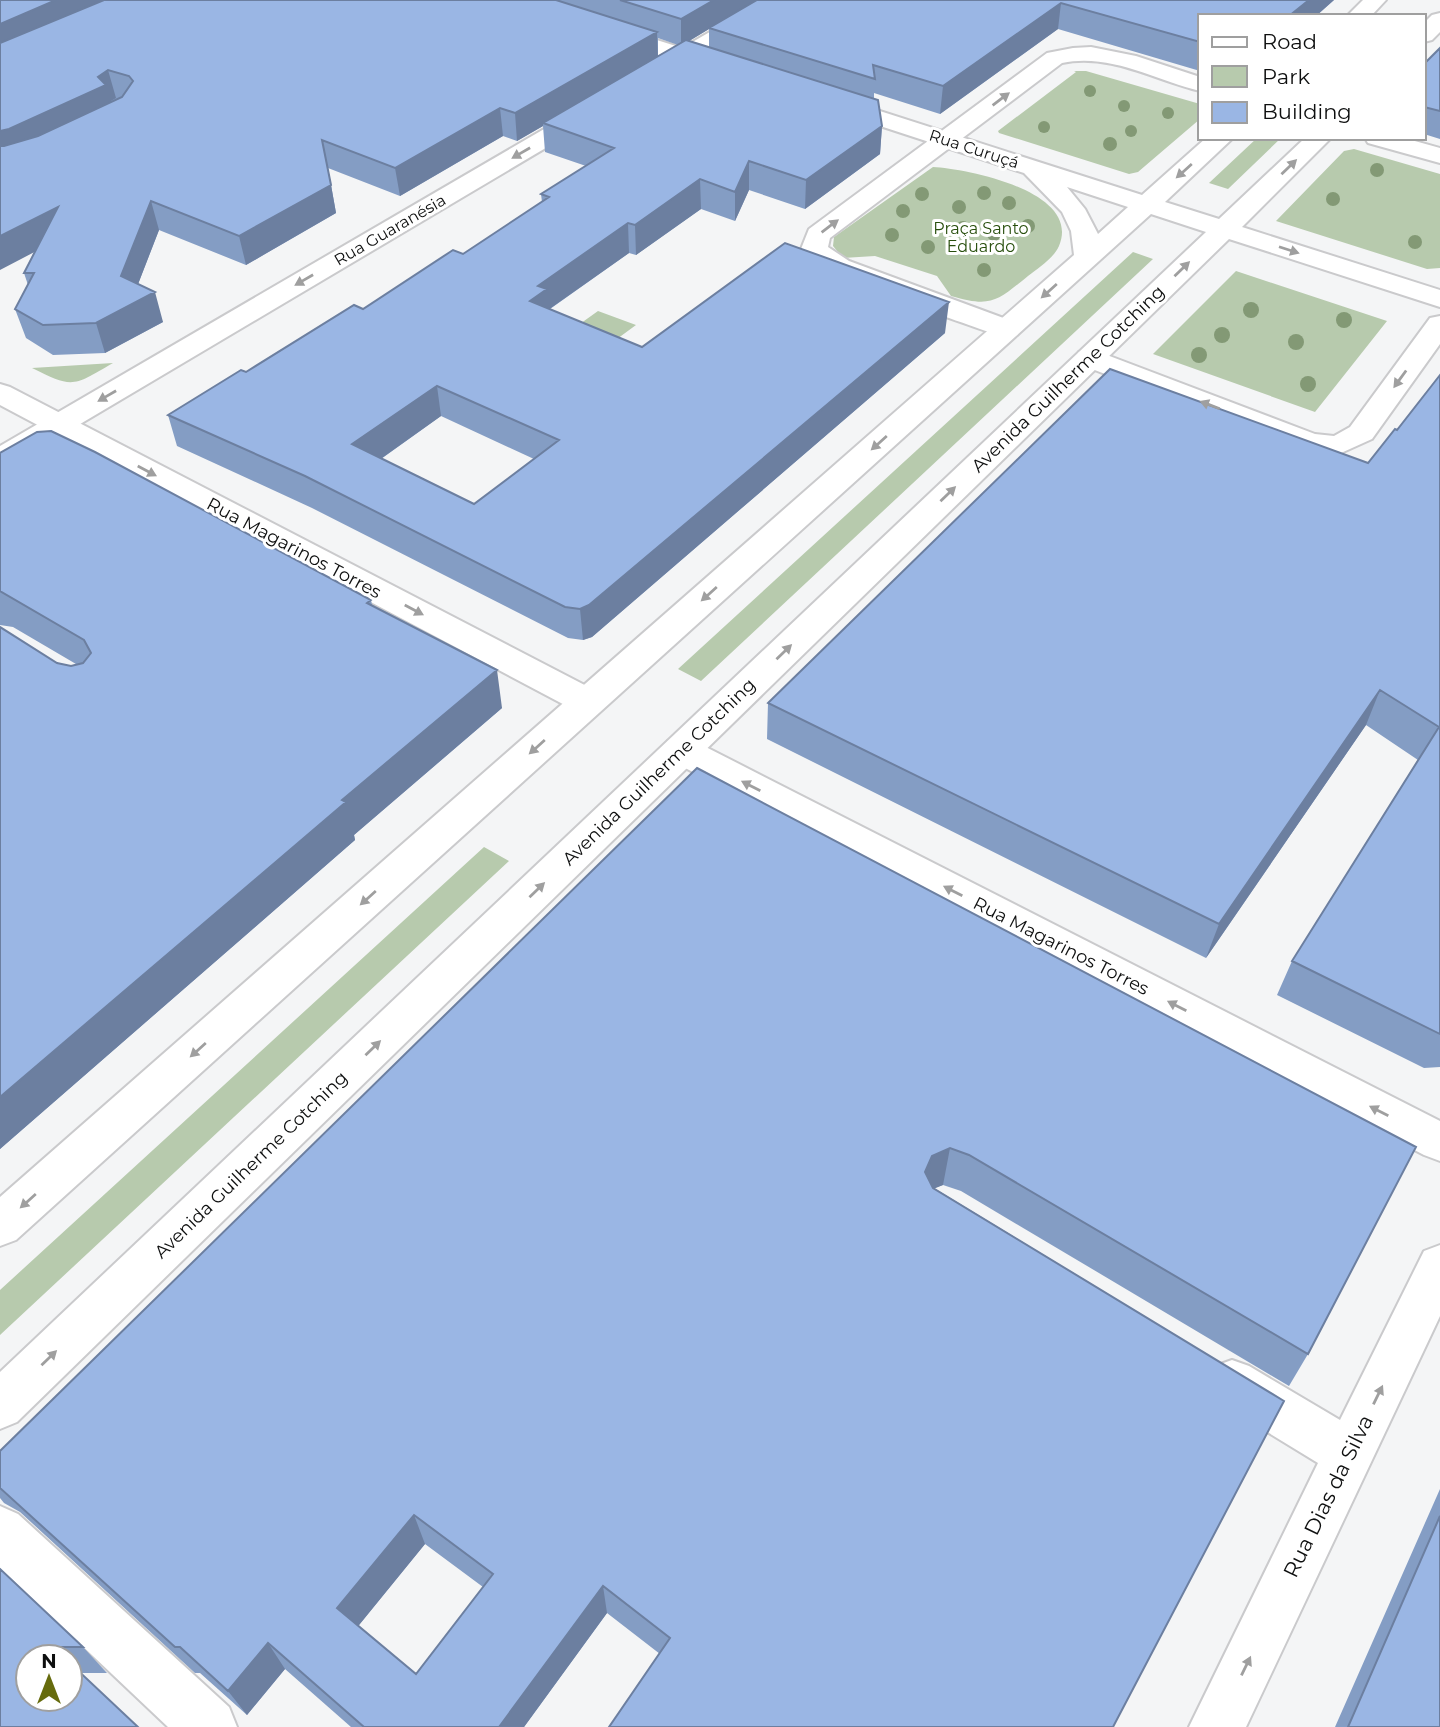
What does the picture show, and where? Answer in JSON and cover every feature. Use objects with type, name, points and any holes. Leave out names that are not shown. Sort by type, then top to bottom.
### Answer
[{"type":"main road","points":[[507,0],[738,73]]},
{"type":"main road","points":[[656,74],[779,0]]},
{"type":"main road","points":[[1360,14],[1375,0]]},
{"type":"main road","points":[[1426,33],[1440,20]]},
{"type":"main road","points":[[1007,329],[840,267],[814,249],[818,235],[1055,58],[1068,54],[1109,57],[1198,84]]},
{"type":"main road","name":"Rua Guaranésia","points":[[0,459],[617,97]]},
{"type":"main road","name":"Rua Curuçá","points":[[814,97],[1440,299]]},
{"type":"main road","points":[[0,1226],[1219,140]]},
{"type":"main road","name":"Avenida Guilherme Cotching","points":[[0,1405],[1317,140]]},
{"type":"main road","points":[[1384,140],[1440,156]]},
{"type":"main road","points":[[1029,166],[1068,200],[1089,243],[1087,257]]},
{"type":"main road","points":[[1089,358],[1291,436],[1329,445],[1349,441],[1360,433],[1440,324]]},
{"type":"main road","name":"Rua Magarinos Torres","points":[[0,393],[588,702]]},
{"type":"main road","name":"Rua Magarinos Torres","points":[[681,750],[1440,1142]]},
{"type":"main road","name":"Rua Dias da Silva","points":[[1217,1727],[1440,1266]]},
{"type":"main road","points":[[1201,1364],[1349,1454]]},
{"type":"main road","points":[[0,1532],[209,1727]]},
{"type":"green space","points":[[1074,71],[1086,71],[1198,103],[1198,121],[1138,172],[1129,174],[999,133],[998,131],[1076,72]]},
{"type":"green space","points":[[1255,140],[1279,140],[1228,189],[1209,183]]},
{"type":"green space","points":[[1354,149],[1440,174],[1440,268],[1427,269],[1276,221],[1344,151]]},
{"type":"green space","name":"Praça Santo Eduardo","points":[[933,167],[994,178],[1038,197],[1054,211],[1062,227],[1056,251],[1009,291],[985,302],[951,296],[937,276],[875,256],[843,258],[833,246],[834,237]]},
{"type":"green space","points":[[1133,252],[1153,259],[701,681],[678,669]]},
{"type":"green space","points":[[1236,271],[1387,321],[1315,412],[1153,354]]},
{"type":"green space","points":[[598,311],[636,325],[572,372],[535,356]]},
{"type":"green space","points":[[113,363],[73,382],[57,379],[32,368]]},
{"type":"green space","points":[[484,847],[509,861],[0,1335],[0,1290]]},
{"type":"building","points":[[0,0],[56,0],[0,24]]},
{"type":"building","points":[[104,0],[556,0],[657,32],[515,113],[500,108],[395,168],[322,140],[331,185],[239,236],[151,201],[121,276],[155,292],[96,323],[43,325],[15,309],[34,273],[24,273],[58,207],[0,236],[0,146],[38,136],[122,97],[133,81],[129,76],[108,70],[98,77],[106,85],[0,131],[0,43]]},
{"type":"building","points":[[620,0],[714,0],[681,19]]},
{"type":"building","points":[[757,0],[1309,0],[1292,14],[1198,14],[1198,41],[1061,3],[943,86],[873,65],[875,79],[709,28]]},
{"type":"building","points":[[686,40],[878,100],[882,126],[806,180],[749,161],[735,192],[700,179],[635,225],[628,223],[538,286],[547,289],[530,301],[642,347],[785,243],[949,302],[589,605],[580,609],[565,607],[305,476],[168,415],[241,370],[246,372],[354,305],[363,309],[453,250],[463,254],[549,197],[541,194],[614,148],[543,123]],"holes":[[[437,386],[559,440],[474,504],[352,444]]]},
{"type":"building","points":[[1440,48],[1440,111],[1426,108],[1426,62]]},
{"type":"building","points":[[1110,369],[1368,463],[1440,375],[1440,1034],[1292,961],[1439,727],[1380,690],[1219,924],[768,703]]},
{"type":"building","points":[[51,431],[371,600],[367,603],[497,670],[342,800],[346,802],[0,1097],[0,627],[57,663],[71,666],[83,663],[91,653],[84,640],[0,591],[0,453],[37,432]]},
{"type":"building","points":[[697,768],[1416,1147],[1308,1354],[969,1155],[950,1148],[932,1156],[925,1172],[933,1188],[1284,1401],[1113,1727],[609,1727],[670,1638],[603,1586],[499,1727],[364,1727],[268,1643],[228,1691],[180,1647],[175,1647],[0,1488],[0,1451]],"holes":[[[414,1515],[493,1574],[416,1674],[337,1608]]]},
{"type":"building","points":[[1440,1516],[1440,1727],[1348,1727]]},
{"type":"building","points":[[0,1569],[79,1643],[14,1643],[14,1713],[84,1713],[84,1676],[138,1727],[0,1727]]}]
